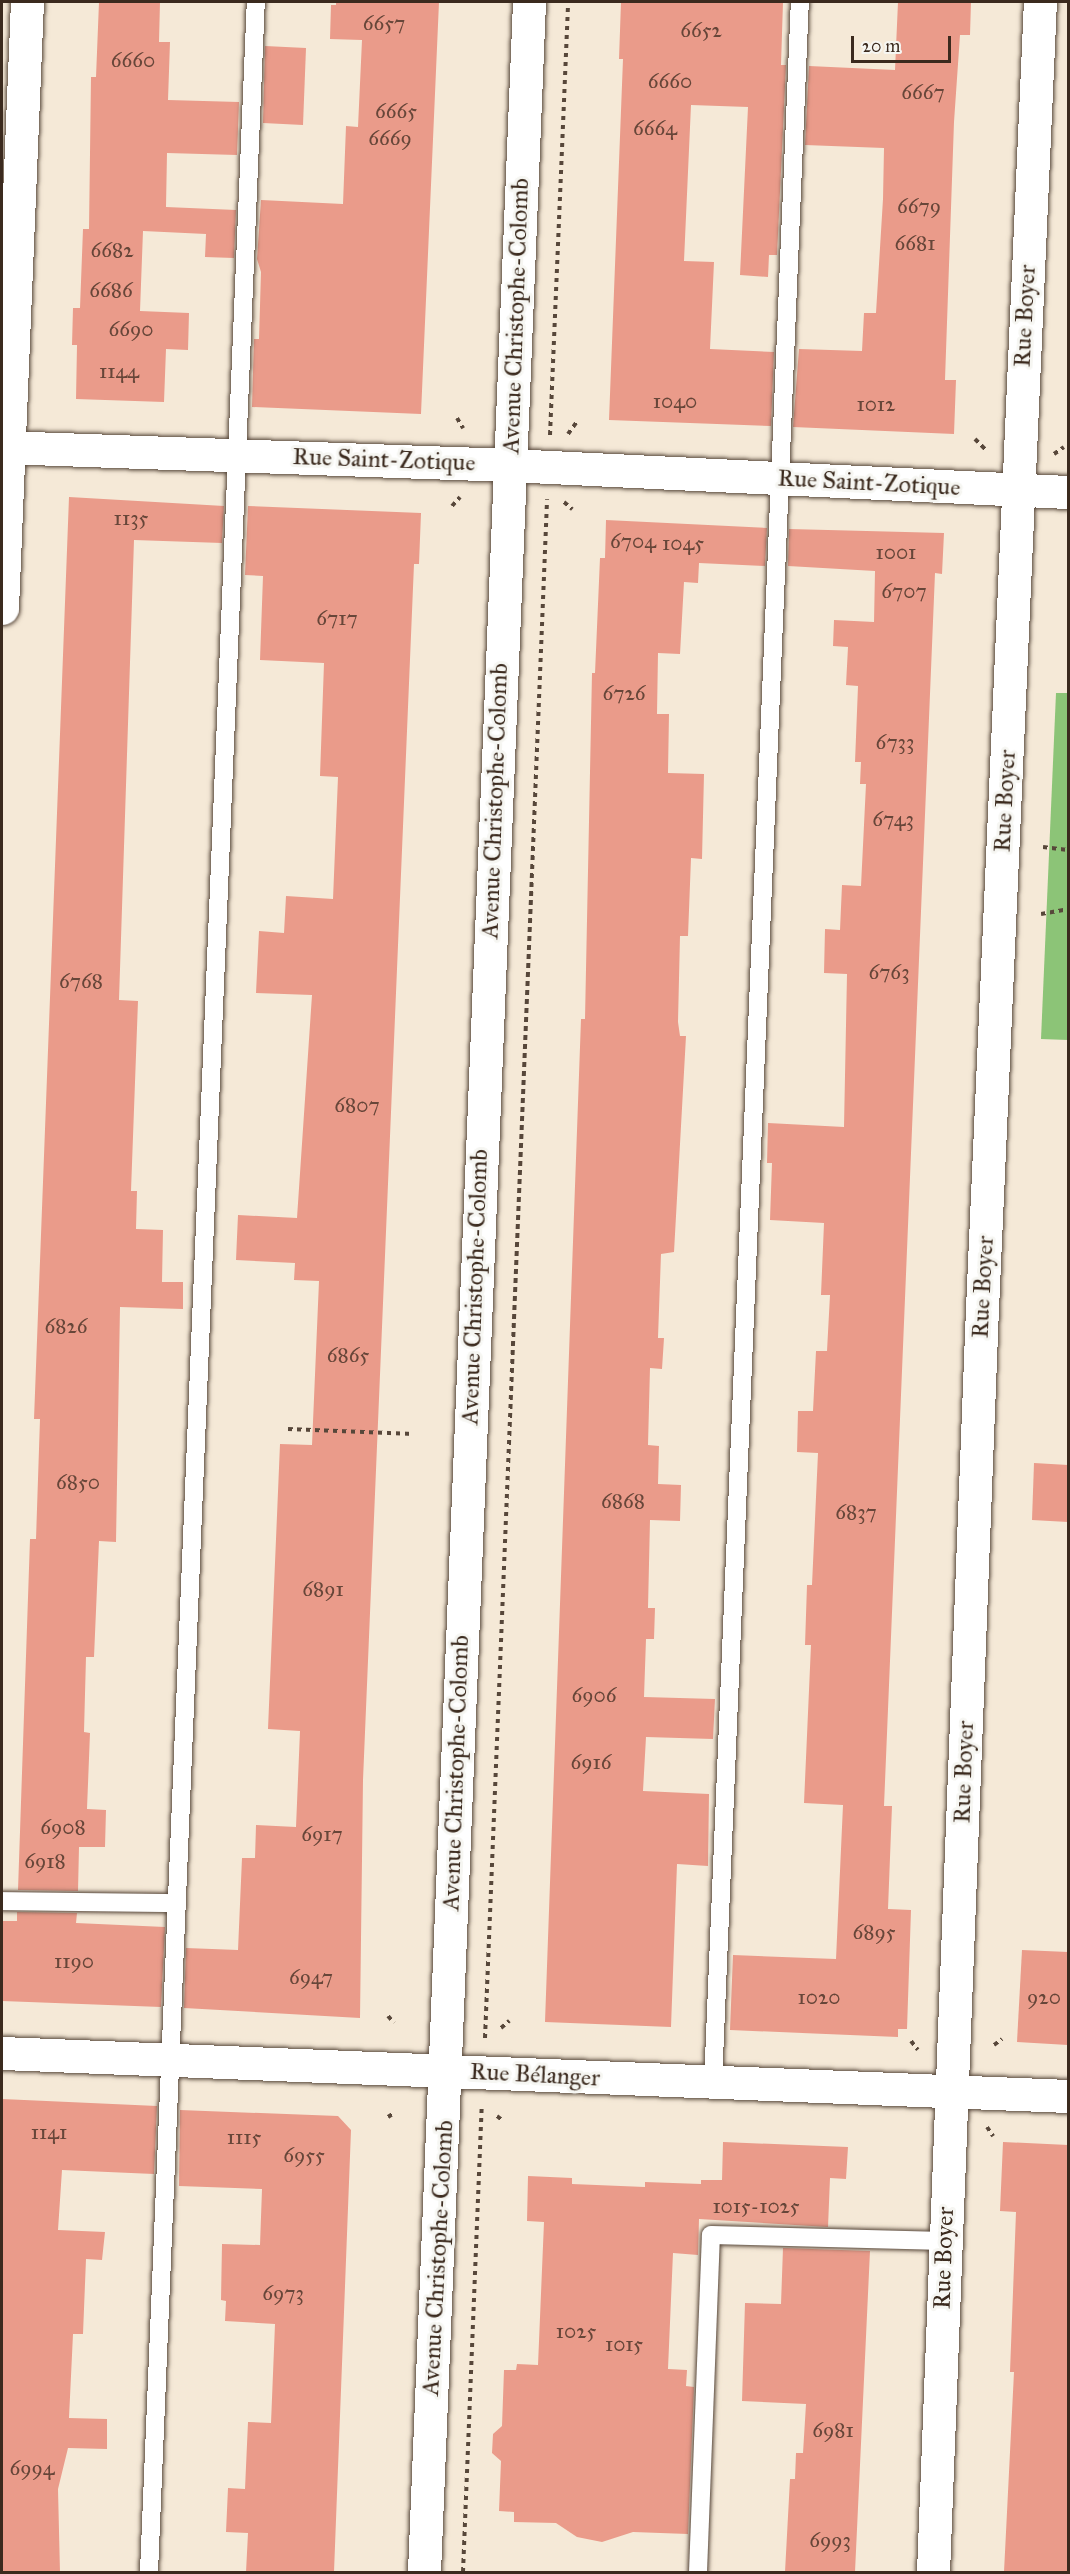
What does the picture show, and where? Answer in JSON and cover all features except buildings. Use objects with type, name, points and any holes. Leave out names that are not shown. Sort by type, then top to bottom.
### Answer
[{"type":"street","points":[[2,608],[5,447],[27,2]]},
{"type":"street","name":"Avenue Christophe-Colomb","points":[[424,2572],[529,2]]},
{"type":"street","name":"Rue Boyer","points":[[933,2572],[950,2091],[1040,2]]},
{"type":"street","name":"Rue Saint-Zotique","points":[[5,447],[510,465],[1068,492]]},
{"type":"street","name":"Rue Bélanger","points":[[2,2053],[1068,2096]]},
{"type":"lane","points":[[149,2572],[173,2059],[176,1903],[256,2]]},
{"type":"lane","points":[[713,2083],[800,2]]},
{"type":"lane","points":[[2,1900],[176,1903]]},
{"type":"lane","points":[[698,2572],[711,2235],[945,2241]]},
{"type":"path","name":"Avenue Christophe-Colomb","points":[[463,2572],[568,2]]},
{"type":"path","points":[[457,418],[463,428]]},
{"type":"path","points":[[567,434],[576,423]]},
{"type":"path","points":[[975,439],[986,451]]},
{"type":"path","points":[[1053,454],[1064,447]]},
{"type":"path","points":[[452,506],[461,496]]},
{"type":"path","points":[[563,501],[572,509]]},
{"type":"path","points":[[1043,847],[1068,849]]},
{"type":"path","points":[[1041,914],[1068,909]]},
{"type":"path","points":[[288,1429],[414,1434]]},
{"type":"path","points":[[388,2016],[394,2023]]},
{"type":"path","points":[[501,2028],[509,2021]]},
{"type":"path","points":[[994,2045],[1002,2038]]},
{"type":"path","points":[[911,2041],[920,2053]]},
{"type":"path","points":[[388,2116],[394,2113]]},
{"type":"path","points":[[497,2116],[502,2120]]},
{"type":"path","points":[[985,2124],[993,2136]]},
{"type":"green space","points":[[1056,693],[1068,693],[1068,1040],[1041,1039]]}]
